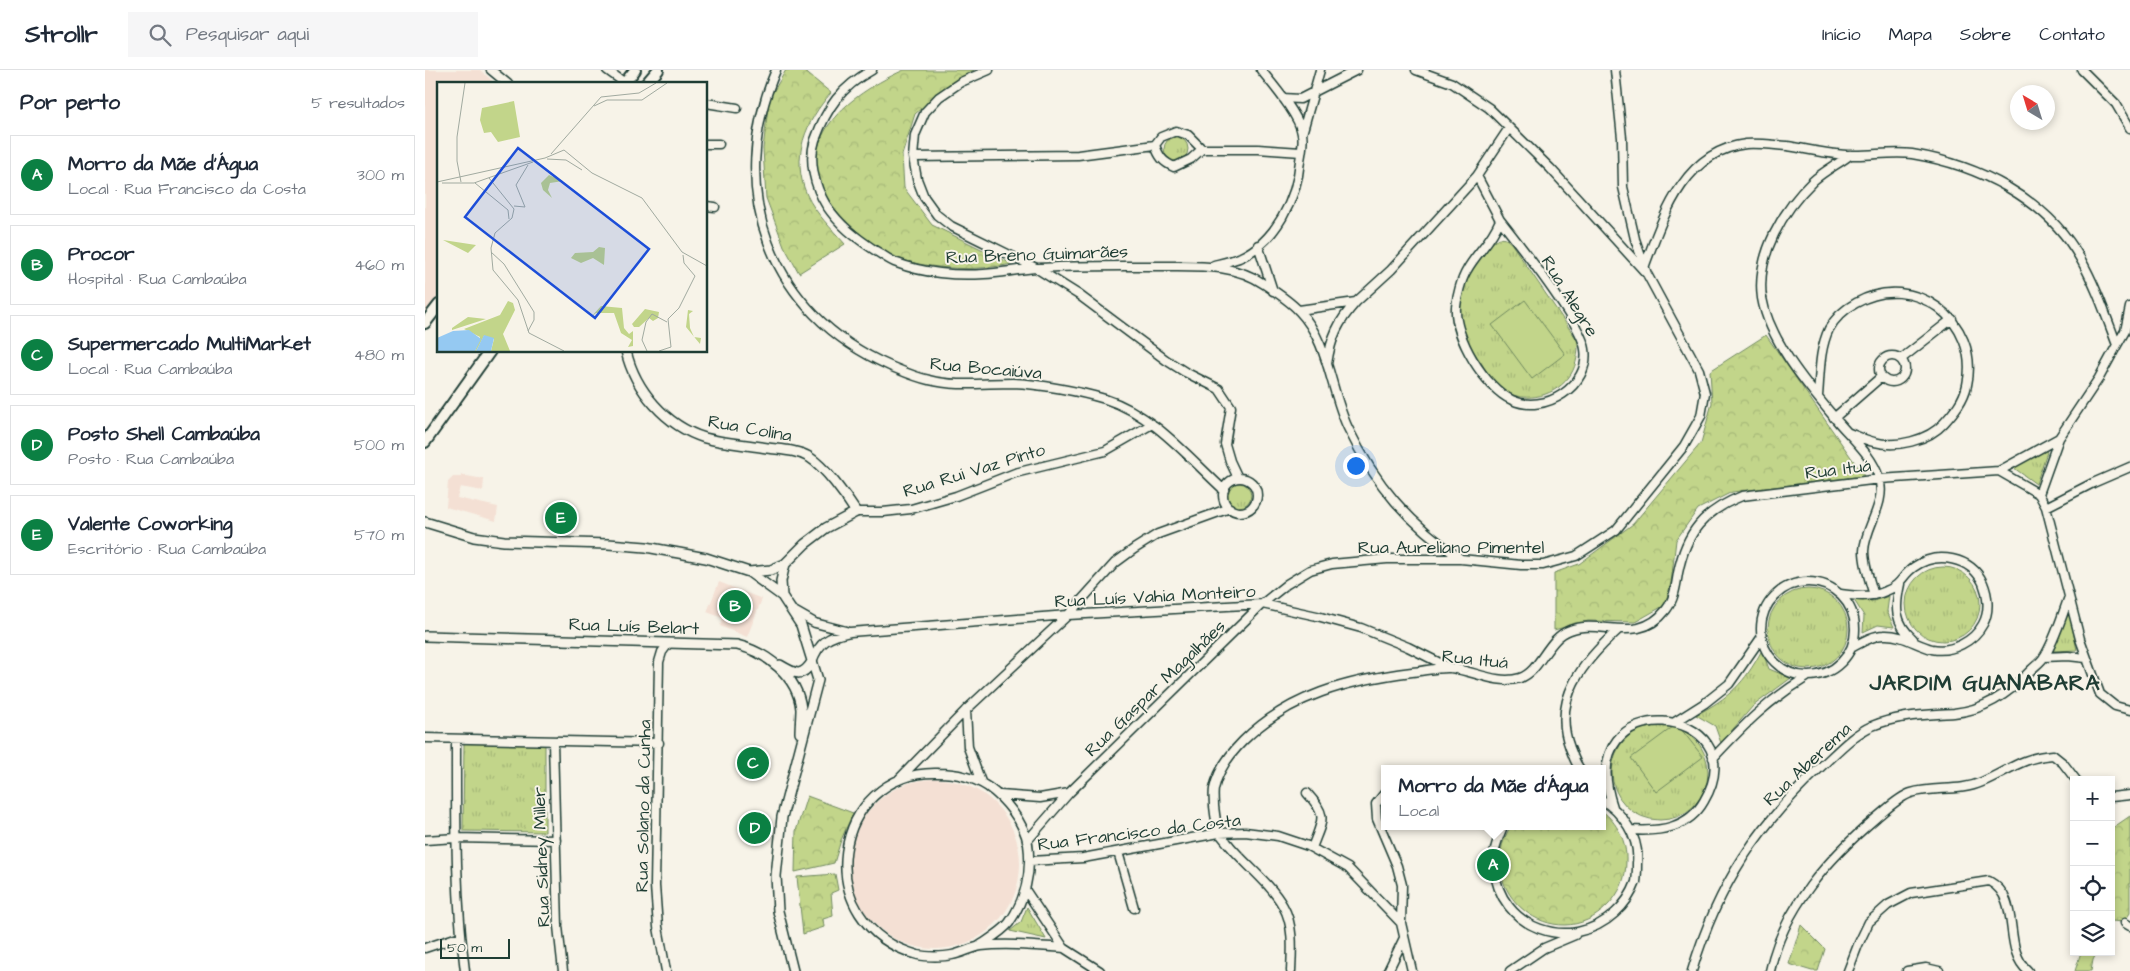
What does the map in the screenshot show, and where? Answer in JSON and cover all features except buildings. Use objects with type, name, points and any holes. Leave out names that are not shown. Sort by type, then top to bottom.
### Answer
[{"type":"main road","points":[[625,82],[635,70]]},
{"type":"main road","points":[[648,82],[658,70]]},
{"type":"main road","points":[[425,323],[437,308]]},
{"type":"main road","points":[[425,442],[489,352]]},
{"type":"street","points":[[491,70],[506,82]]},
{"type":"street","points":[[607,70],[623,82]]},
{"type":"street","name":"Rua Bocaiúva","points":[[776,70],[760,119],[755,152],[755,191],[764,227],[779,267],[795,294],[815,317],[838,338],[864,354],[929,380],[952,383],[1013,383],[1070,391],[1105,399],[1133,412],[1152,424],[1224,490]]},
{"type":"street","name":"Rua Breno Guimarães","points":[[872,70],[857,78],[837,96],[823,117],[813,146],[813,169],[819,194],[837,221],[853,236],[896,263],[940,273],[975,274],[1036,268],[1212,266],[1242,273],[1263,283],[1299,310],[1311,328],[1327,365],[1335,398],[1347,427],[1370,470],[1402,511],[1430,537],[1461,559]]},
{"type":"street","points":[[989,70],[961,82],[939,97],[925,112],[915,135],[913,157],[917,179],[924,198],[937,215],[951,226],[1036,268],[1079,296],[1166,360],[1219,389],[1231,407],[1225,444],[1238,478]]},
{"type":"street","points":[[1261,70],[1283,98],[1303,134]]},
{"type":"street","points":[[1212,266],[1241,257],[1258,245],[1266,239],[1283,215],[1294,191],[1303,134],[1320,70]]},
{"type":"street","points":[[1283,98],[1294,100],[1313,94],[1334,80],[1357,70]]},
{"type":"street","points":[[1416,70],[1452,83],[1489,108],[1550,168],[1647,274]]},
{"type":"street","name":"Rua Aureliano Pimentel","points":[[1262,604],[1287,584],[1310,570],[1332,564],[1387,559],[1461,559],[1521,565],[1543,565],[1576,556],[1616,530],[1684,446],[1701,416],[1705,393],[1699,370],[1647,274],[1635,239],[1623,187],[1622,138],[1615,70]]},
{"type":"street","points":[[2082,70],[2116,104],[2130,128]]},
{"type":"street","points":[[707,103],[737,108]]},
{"type":"street","name":"Rua Breno Guimarães","points":[[1327,365],[1330,341],[1345,314],[1391,270],[1477,176],[1509,128]]},
{"type":"street","points":[[913,157],[1078,155],[1155,145],[1161,137],[1176,131],[1188,135],[1202,150]]},
{"type":"street","points":[[707,144],[719,144]]},
{"type":"street","points":[[1645,265],[1665,212],[1680,186],[1699,166],[1715,154],[1745,144],[1786,146],[1850,155],[1910,154],[1968,168],[2004,184],[2055,225],[2079,257],[2098,294],[2117,345]]},
{"type":"street","points":[[1155,145],[1160,158],[1165,163],[1174,167],[1191,160],[1202,150],[1258,148],[1301,152]]},
{"type":"street","points":[[1850,155],[1815,180],[1798,196],[1775,230],[1762,272],[1762,299],[1771,325],[1785,353],[1834,418],[1871,462],[1880,479],[1880,498],[1864,551],[1874,595]]},
{"type":"street","name":"Rua Alegre","points":[[1477,176],[1500,220],[1561,304],[1579,332],[1585,348],[1585,362],[1580,375],[1571,388],[1542,404],[1523,404],[1501,393],[1487,378],[1468,352],[1460,335],[1456,306],[1466,271],[1494,235],[1500,220]]},
{"type":"street","points":[[1258,245],[1273,291]]},
{"type":"street","points":[[1818,396],[1823,347],[1830,328],[1845,310],[1865,298],[1887,292],[1913,294],[1934,305],[1952,319],[1964,338],[1969,362],[1967,386],[1958,408],[1942,426],[1922,438],[1899,444],[1875,442],[1847,432]]},
{"type":"street","points":[[1299,310],[1356,302]]},
{"type":"street","points":[[425,318],[437,307]]},
{"type":"street","name":"Rua Ituá","points":[[1219,833],[1213,792],[1218,775],[1233,751],[1260,724],[1297,701],[1335,686],[1377,676],[1450,668],[1501,680],[1520,678],[1531,672],[1549,646],[1571,629],[1597,627],[1618,630],[1641,627],[1655,620],[1666,610],[1674,595],[1684,547],[1692,533],[1704,519],[1721,504],[1742,496],[1880,479],[1999,471],[2059,438],[2099,378],[2127,330],[2130,307]]},
{"type":"street","points":[[1901,360],[1952,319]]},
{"type":"street","name":"Rua Colina","points":[[626,352],[629,364],[641,389],[653,404],[689,432],[715,440],[791,450],[810,457],[846,495],[856,512]]},
{"type":"street","points":[[1891,356],[1901,360],[1905,370],[1901,378],[1891,382],[1881,377],[1879,369],[1882,361],[1891,356]]},
{"type":"street","points":[[1834,418],[1881,377]]},
{"type":"street","name":"Rua Rui Vaz Pinto","points":[[749,572],[771,570],[785,564],[819,533],[856,512],[911,509],[956,496],[1015,473],[1044,465],[1085,458],[1105,451],[1152,424]]},
{"type":"street","points":[[2039,494],[2059,438]]},
{"type":"street","points":[[2046,508],[2093,483],[2130,467]]},
{"type":"street","points":[[1999,471],[2039,494],[2046,508],[2086,658],[2100,694],[2115,706],[2130,710]]},
{"type":"street","points":[[1063,948],[1020,945],[979,946],[950,956],[920,955],[891,945],[867,926],[851,900],[844,870],[847,843],[857,817],[875,796],[897,781],[966,710],[1068,615],[1115,563],[1158,534],[1230,508],[1242,512],[1254,505],[1257,499],[1255,486],[1245,478],[1238,478],[1227,484],[1224,490],[1223,496],[1230,508]]},
{"type":"street","points":[[425,522],[474,537],[504,541],[608,544],[677,552],[706,558],[749,572],[782,596],[794,611],[801,625],[818,680],[782,817],[777,876],[778,911],[793,971]]},
{"type":"street","points":[[1853,647],[1883,635],[1897,636],[1932,649],[1944,650],[1968,642],[1983,624],[1988,607],[1987,591],[1980,577],[1966,564],[1951,558],[1938,558],[1922,562],[1912,568],[1900,584],[1896,604],[1899,620],[1906,633],[1917,643]]},
{"type":"street","points":[[782,596],[781,581],[785,564]]},
{"type":"street","points":[[1713,758],[1759,709],[1783,691],[1807,677],[1824,674],[1835,669],[1846,659],[1853,647],[1855,618],[1851,608],[1841,594],[1827,585],[1809,582],[1796,583],[1779,592],[1764,612],[1761,622],[1761,638],[1770,658],[1782,669],[1792,674],[1807,677]]},
{"type":"street","points":[[1841,594],[1859,597],[1874,595],[1900,584]]},
{"type":"street","name":"Rua Aberema","points":[[1692,971],[1701,940],[1719,898],[1746,852],[1777,810],[1848,742],[1870,727],[1892,718],[1957,713],[1992,703],[2015,687],[2044,657],[2069,597]]},
{"type":"street","name":"Rua Luís Vahia Monteiro","points":[[850,632],[1068,615],[1262,604],[1361,628],[1408,647],[1450,668]]},
{"type":"street","name":"Rua Gaspar Magalhães","points":[[1027,841],[1069,793],[1262,604]]},
{"type":"street","points":[[794,611],[815,624],[850,632]]},
{"type":"street","points":[[1578,765],[1566,736],[1564,707],[1571,684],[1582,668],[1618,630]]},
{"type":"street","points":[[767,657],[793,673],[801,673],[807,670],[816,651],[825,641],[833,635],[850,632]]},
{"type":"street","name":"Rua Luís Belart","points":[[425,636],[737,645],[752,648],[767,657],[791,681],[801,708],[799,748]]},
{"type":"street","points":[[1675,722],[1705,703],[1729,684],[1761,638]]},
{"type":"street","name":"Rua Solano da Cunha","points":[[666,971],[658,927],[655,886],[660,657],[668,644]]},
{"type":"street","points":[[2044,657],[2068,656],[2086,658]]},
{"type":"street","points":[[966,710],[968,747],[981,782]]},
{"type":"street","points":[[1606,770],[1607,761],[1614,745],[1626,732],[1641,724],[1658,720],[1675,722],[1692,728],[1705,741],[1713,758],[1714,773],[1710,791],[1701,808],[1687,820],[1670,828],[1652,832],[1631,830]]},
{"type":"street","points":[[425,738],[659,743]]},
{"type":"street","points":[[456,739],[456,838],[461,936],[465,971]]},
{"type":"street","name":"Rua Sidney Miller","points":[[553,742],[558,926],[563,971]]},
{"type":"street","points":[[1770,971],[1783,930],[1799,900],[1817,877],[1857,834],[1909,794],[1928,789],[1962,788],[1982,782],[2008,767],[2040,756],[2053,755],[2063,763],[2073,776]]},
{"type":"street","points":[[897,781],[925,772],[954,773],[981,782],[1000,796],[1016,817],[1027,841],[1030,861],[1026,891],[1008,924],[979,946]]},
{"type":"street","points":[[1000,796],[1040,798],[1069,793]]},
{"type":"street","points":[[1307,793],[1321,810],[1322,818],[1312,848]]},
{"type":"street","points":[[2115,797],[2130,795]]},
{"type":"street","points":[[1381,798],[1376,804],[1377,819],[1381,828]]},
{"type":"street","points":[[1510,971],[1544,948],[1604,924],[1623,906],[1635,882],[1638,856],[1631,830],[1606,798]]},
{"type":"street","points":[[1382,830],[1397,866],[1402,885],[1401,924],[1411,971]]},
{"type":"street","points":[[1502,830],[1496,845],[1493,865],[1497,886],[1507,904],[1521,919],[1538,929],[1558,934],[1579,933]]},
{"type":"street","name":"Rua Francisco da Costa","points":[[1030,861],[1083,858],[1219,833],[1245,832],[1278,836],[1312,848],[1348,868],[1401,924]]},
{"type":"street","points":[[1219,833],[1267,885],[1283,907],[1290,926],[1291,971]]},
{"type":"street","points":[[425,840],[456,838],[556,840]]},
{"type":"street","points":[[1118,852],[1134,908]]},
{"type":"street","points":[[1848,971],[1857,945],[1869,922],[1888,906],[1911,893],[1989,881],[2003,892],[2011,916],[2017,956],[2028,971]]},
{"type":"street","points":[[1026,891],[1063,948],[1100,971]]},
{"type":"street","points":[[425,948],[461,936]]},
{"type":"street","points":[[1388,971],[1404,938]]},
{"type":"street","points":[[1910,970],[1926,968],[1939,971]]},
{"type":"shaded area","points":[[425,70],[480,70],[494,82],[437,82],[437,298],[425,312]]},
{"type":"shaded area","points":[[461,475],[484,479],[483,491],[460,487],[457,498],[498,507],[496,521],[446,507],[448,482],[453,477],[461,477]]},
{"type":"shaded area","points":[[719,582],[762,599],[747,637],[720,626],[723,618],[707,612]]},
{"type":"shaded area","points":[[935,779],[960,783],[975,789],[995,804],[1010,824],[1016,839],[1020,864],[1016,889],[1010,904],[995,924],[975,939],[960,945],[935,949],[910,945],[895,939],[875,924],[860,904],[854,889],[850,864],[854,839],[860,824],[875,804],[895,789],[910,783]]},
{"type":"green space","points":[[786,70],[803,70],[831,93],[814,115],[808,128],[803,140],[800,167],[802,181],[810,202],[845,244],[799,273],[784,246],[766,198],[763,149],[769,99]]},
{"type":"green space","points":[[904,70],[974,70],[951,83],[915,114],[902,155],[904,188],[932,225],[1012,264],[984,268],[955,268],[913,263],[899,259],[878,248],[847,222],[827,197],[817,174],[817,152],[824,132],[838,113],[857,97],[879,82]]},
{"type":"green space","points":[[1176,137],[1181,138],[1187,144],[1187,154],[1181,160],[1176,161],[1171,160],[1165,154],[1164,149],[1165,144],[1171,138]]},
{"type":"green space","points":[[1500,238],[1506,239],[1511,243],[1578,341],[1577,358],[1571,374],[1558,388],[1541,396],[1522,397],[1513,395],[1500,388],[1489,375],[1463,331],[1460,305],[1464,286],[1472,270],[1487,249]]},
{"type":"green space","points":[[1525,300],[1565,354],[1532,379],[1492,325]]},
{"type":"green space","points":[[1766,335],[1864,476],[1732,492],[1698,509],[1676,540],[1671,583],[1665,605],[1635,622],[1588,621],[1554,630],[1554,573],[1579,564],[1633,524],[1701,443],[1712,403],[1710,371]]},
{"type":"green space","points":[[2044,449],[2047,452],[2036,484],[2014,468]]},
{"type":"green space","points":[[1239,483],[1247,487],[1251,495],[1247,503],[1239,507],[1231,503],[1227,495],[1231,487]]},
{"type":"green space","points":[[1936,567],[1950,567],[1964,573],[1974,583],[1980,597],[1978,618],[1964,635],[1950,641],[1936,641],[1922,635],[1912,625],[1906,611],[1906,597],[1912,583],[1922,573]]},
{"type":"green space","points":[[1808,589],[1823,592],[1836,601],[1845,614],[1848,629],[1845,644],[1836,657],[1823,666],[1808,669],[1793,666],[1780,657],[1771,644],[1768,629],[1771,614],[1780,601],[1793,592]]},
{"type":"green space","points":[[1889,596],[1887,611],[1894,627],[1878,625],[1863,632],[1864,616],[1854,600],[1873,601]]},
{"type":"green space","points":[[2069,612],[2077,650],[2052,651]]},
{"type":"green space","points":[[1762,650],[1769,669],[1791,678],[1753,706],[1721,743],[1715,726],[1696,715],[1718,702],[1735,688],[1749,672]]},
{"type":"green space","points":[[1651,724],[1669,724],[1687,732],[1700,745],[1708,763],[1705,791],[1687,812],[1669,820],[1651,820],[1633,812],[1620,799],[1612,781],[1612,763],[1620,745],[1633,732]]},
{"type":"green space","points":[[1677,724],[1703,757],[1656,792],[1631,758]]},
{"type":"green space","points":[[464,743],[545,744],[545,832],[463,831]]},
{"type":"green space","points":[[807,796],[853,813],[841,840],[834,863],[795,872],[796,831]]},
{"type":"green space","points":[[1606,815],[1612,821],[1623,840],[1626,867],[1619,890],[1608,905],[1587,920],[1565,925],[1543,921],[1524,910],[1510,894],[1501,874],[1501,850],[1509,830],[1606,830]]},
{"type":"green space","points":[[2130,816],[2130,913],[2124,922],[2115,921],[2115,826]]},
{"type":"green space","points":[[835,874],[838,890],[831,893],[833,916],[823,919],[824,927],[803,934],[797,877]]},
{"type":"green space","points":[[1027,907],[1046,939],[1010,931],[1021,922]]},
{"type":"green space","points":[[1801,925],[1825,949],[1818,971],[1789,964]]},
{"type":"green space","points":[[2080,956],[2095,956],[2091,971],[2075,971]]},
{"type":"place","name":"Valente Coworking","points":[[561,518]]},
{"type":"place","name":"Procor","points":[[735,606]]},
{"type":"place","name":"Supermercado MultiMarket","points":[[753,763]]},
{"type":"place","name":"Posto Shell Cambaúba","points":[[755,828]]},
{"type":"place","name":"Morro da Mãe d'Água","points":[[1493,865]]},
{"type":"district","name":"JARDIM GUANABARA","points":[[1985,682]]}]
